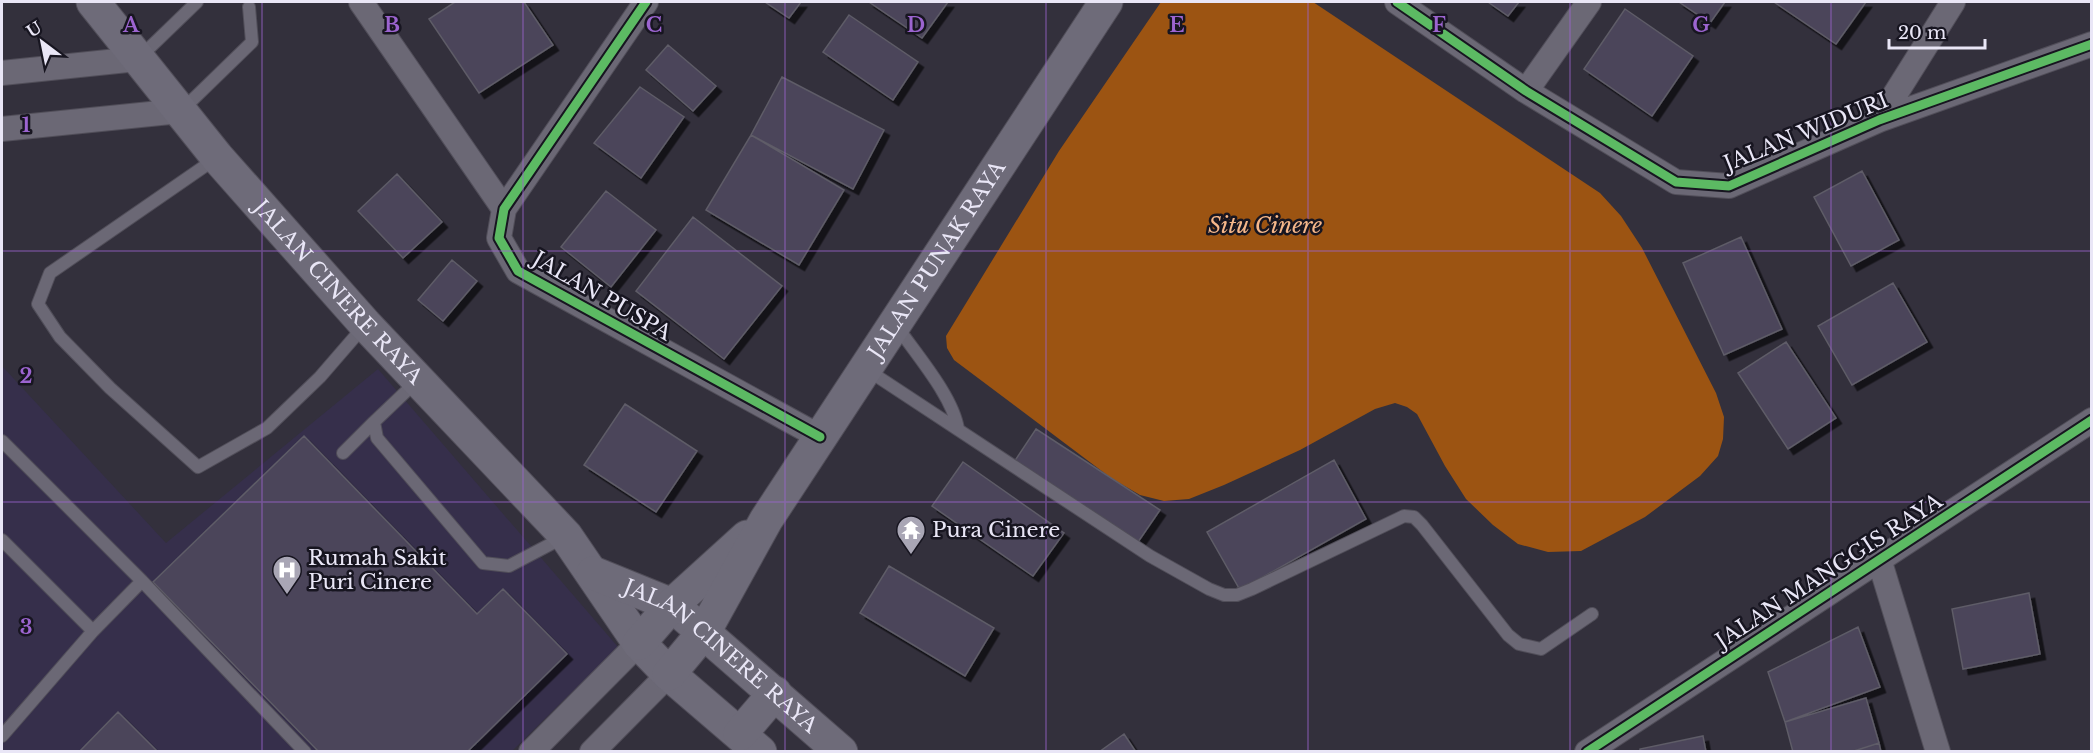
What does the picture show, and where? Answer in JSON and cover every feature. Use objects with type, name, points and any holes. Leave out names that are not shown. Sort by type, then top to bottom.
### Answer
[{"type":"main road","name":"JALAN CINERE RAYA","points":[[93,2],[217,157],[365,324],[566,536],[639,643],[669,674],[750,743]]},
{"type":"main road","name":"JALAN PUNAK RAYA","points":[[669,674],[704,632],[766,520],[1106,2]]},
{"type":"main road","name":"JALAN PUNAK RAYA","points":[[639,643],[672,605],[766,520]]},
{"type":"main road","name":"JALAN CINERE RAYA","points":[[593,573],[672,605],[841,752]]},
{"type":"main road","points":[[750,743],[775,693]]},
{"type":"street","points":[[361,2],[504,209]]},
{"type":"street","name":"JALAN PUSPA","points":[[646,2],[504,209],[499,238],[518,271],[820,437]]},
{"type":"street","name":"JALAN WIDURI","points":[[1396,2],[1526,90],[1676,182],[1729,186],[1879,120],[2091,45]]},
{"type":"street","points":[[1526,90],[1589,2]]},
{"type":"street","points":[[1879,120],[1953,2]]},
{"type":"street","points":[[2,73],[137,59]]},
{"type":"street","points":[[2,129],[180,111]]},
{"type":"street","name":"JALAN MANGGIS RAYA","points":[[1597,745],[2091,420]]},
{"type":"street","points":[[1879,559],[1938,752]]},
{"type":"street","points":[[531,752],[639,643]]},
{"type":"street","points":[[592,752],[669,674]]},
{"type":"lane","points":[[137,59],[198,2]]},
{"type":"lane","points":[[180,111],[252,42],[249,7]]},
{"type":"lane","points":[[217,157],[50,273],[38,304],[60,337],[110,388],[198,467],[267,428],[320,377],[365,324]]},
{"type":"lane","points":[[895,323],[947,400],[958,429]]},
{"type":"lane","points":[[865,368],[1150,556],[1224,595],[1237,595],[1252,589],[1404,516],[1414,517],[1422,525],[1508,635],[1519,644],[1541,649],[1592,614]]},
{"type":"lane","points":[[343,453],[418,379]]},
{"type":"lane","points":[[374,422],[377,438],[483,563],[509,566],[566,536]]},
{"type":"lane","points":[[2,441],[142,581],[305,752]]},
{"type":"lane","points":[[2,540],[93,631]]},
{"type":"lane","points":[[2,736],[93,631],[142,581]]},
{"type":"shaded area","name":"Rumah Sakit Puri Cinere","points":[[2,366],[166,543],[378,369],[618,647],[512,751],[2,751]]},
{"type":"water","name":"Situ Cinere","points":[[1161,2],[1313,2],[1600,193],[1621,216],[1642,248],[1716,393],[1724,417],[1723,439],[1718,456],[1700,476],[1645,517],[1581,551],[1548,552],[1518,544],[1493,525],[1466,499],[1417,414],[1395,403],[1375,409],[1300,450],[1224,485],[1189,499],[1164,501],[1140,495],[1111,478],[954,360],[947,348],[946,336],[1059,151]]},
{"type":"building","points":[[455,2],[524,2],[553,45],[479,93],[429,19]]},
{"type":"building","points":[[765,2],[801,2],[789,18]]},
{"type":"building","points":[[869,2],[948,2],[922,38]]},
{"type":"building","points":[[1488,2],[1519,2],[1508,16]]},
{"type":"building","points":[[1679,2],[1725,2],[1710,23]]},
{"type":"building","points":[[1774,2],[1866,2],[1836,44]]},
{"type":"building","points":[[1625,9],[1693,56],[1652,116],[1584,69]]},
{"type":"building","points":[[849,15],[918,62],[893,100],[823,52]]},
{"type":"building","points":[[668,45],[716,86],[693,111],[646,70]]},
{"type":"building","points":[[782,77],[884,130],[853,189],[751,135]]},
{"type":"building","points":[[640,87],[684,117],[641,178],[594,143]]},
{"type":"building","points":[[751,135],[844,190],[799,265],[706,210]]},
{"type":"building","points":[[1862,171],[1899,240],[1851,266],[1814,197]]},
{"type":"building","points":[[397,174],[442,222],[403,258],[358,211]]},
{"type":"building","points":[[606,191],[656,230],[611,287],[561,247]]},
{"type":"building","points":[[693,217],[782,286],[724,359],[636,291]]},
{"type":"building","points":[[1741,237],[1782,329],[1724,355],[1683,263]]},
{"type":"building","points":[[452,260],[477,281],[443,321],[418,300]]},
{"type":"building","points":[[1893,283],[1927,342],[1852,385],[1818,326]]},
{"type":"building","points":[[1786,342],[1836,418],[1788,449],[1738,373]]},
{"type":"building","points":[[625,404],[697,451],[656,512],[584,465]]},
{"type":"building","points":[[1036,429],[1160,510],[1136,545],[1012,465]]},
{"type":"building","points":[[304,436],[477,614],[503,589],[567,654],[467,752],[319,752],[153,582]]},
{"type":"building","points":[[1334,460],[1366,519],[1240,590],[1207,532]]},
{"type":"building","points":[[963,462],[1064,533],[1033,576],[932,506]]},
{"type":"building","points":[[889,566],[994,628],[965,676],[860,613]]},
{"type":"building","points":[[2029,593],[2040,654],[1963,669],[1952,609]]},
{"type":"building","points":[[1858,627],[1880,687],[1785,722],[1768,672]]},
{"type":"building","points":[[1866,698],[1879,743],[1851,752],[1793,752],[1785,722]]},
{"type":"building","points":[[118,712],[158,752],[79,752]]},
{"type":"building","points":[[1124,734],[1136,752],[1099,752]]},
{"type":"building","points":[[1703,736],[1706,752],[1640,752],[1640,749]]},
{"type":"building","points":[[1879,743],[1881,752],[1851,752]]},
{"type":"cycle path","points":[[646,2],[504,209],[499,238],[518,271],[820,437]]},
{"type":"cycle path","points":[[1397,2],[1526,91],[1676,182],[1729,186],[1879,120],[2092,44]]},
{"type":"cycle path","points":[[1587,752],[2092,420]]},
{"type":"place","name":"Pura Cinere","points":[[911,556]]},
{"type":"place","name":"Rumah Sakit Puri Cinere","points":[[287,596]]}]
